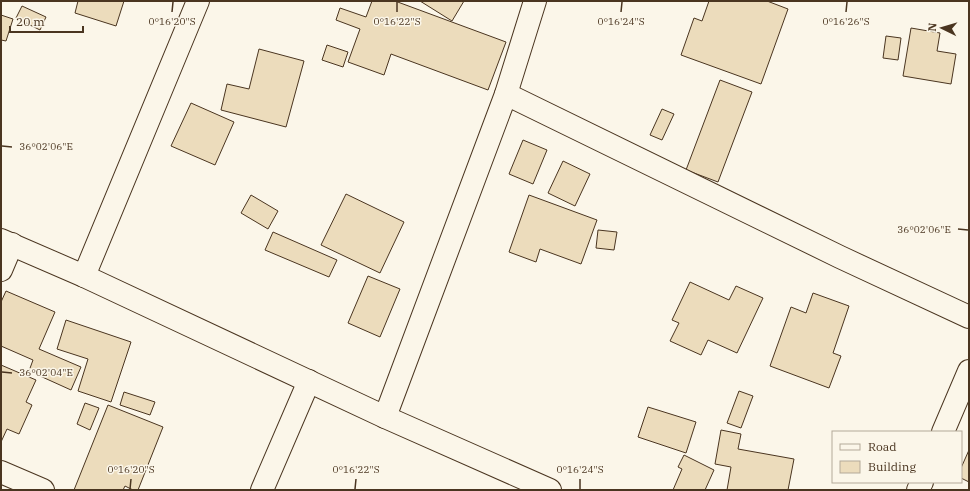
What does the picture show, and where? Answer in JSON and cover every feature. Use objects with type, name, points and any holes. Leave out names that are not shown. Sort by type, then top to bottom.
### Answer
[{"type":"street","points":[[84,276],[198,1]]},
{"type":"street","points":[[385,417],[506,94],[534,1]]},
{"type":"street","points":[[506,94],[840,257],[969,317]]},
{"type":"street","points":[[1,270],[7,242],[84,276],[385,417],[550,490]]},
{"type":"street","points":[[943,431],[969,371]]},
{"type":"street","points":[[262,490],[309,381]]},
{"type":"street","points":[[1,472],[43,490]]},
{"type":"building","points":[[78,1],[124,1],[116,26],[75,13]]},
{"type":"building","points":[[372,1],[395,1],[506,42],[488,90],[391,54],[384,75],[348,62],[360,29],[336,20],[340,8],[366,17]]},
{"type":"building","points":[[420,1],[464,1],[452,21]]},
{"type":"building","points":[[709,1],[767,1],[788,9],[761,84],[681,55],[694,18],[702,21]]},
{"type":"building","points":[[22,6],[46,17],[40,30],[16,18]]},
{"type":"building","points":[[1,15],[13,19],[6,41],[1,40]]},
{"type":"building","points":[[911,28],[940,33],[937,51],[956,54],[951,84],[903,76]]},
{"type":"building","points":[[886,36],[901,38],[898,60],[883,58]]},
{"type":"building","points":[[327,45],[348,52],[343,67],[322,60]]},
{"type":"building","points":[[259,49],[304,61],[286,127],[221,110],[227,84],[249,89]]},
{"type":"building","points":[[720,80],[752,92],[718,182],[686,170]]},
{"type":"building","points":[[191,103],[234,122],[215,165],[171,146]]},
{"type":"building","points":[[662,109],[674,114],[662,140],[650,135]]},
{"type":"building","points":[[523,140],[547,150],[533,184],[509,174]]},
{"type":"building","points":[[563,161],[590,174],[575,206],[548,193]]},
{"type":"building","points":[[346,194],[404,222],[380,273],[321,245]]},
{"type":"building","points":[[251,195],[278,211],[268,229],[241,213]]},
{"type":"building","points":[[529,195],[597,220],[581,264],[540,249],[536,262],[509,252]]},
{"type":"building","points":[[598,230],[617,232],[614,250],[596,248]]},
{"type":"building","points":[[273,232],[337,260],[329,277],[265,250]]},
{"type":"building","points":[[368,276],[400,289],[380,337],[348,323]]},
{"type":"building","points":[[690,282],[729,300],[736,286],[763,298],[737,353],[708,340],[701,355],[670,341],[679,323],[672,320]]},
{"type":"building","points":[[6,291],[55,312],[39,349],[81,367],[71,390],[29,371],[33,360],[1,346],[1,302]]},
{"type":"building","points":[[813,293],[849,306],[833,353],[841,356],[829,388],[770,366],[791,307],[806,313]]},
{"type":"building","points":[[66,320],[131,342],[111,402],[78,391],[88,359],[57,349]]},
{"type":"building","points":[[1,365],[36,380],[26,402],[32,405],[19,434],[7,429],[1,442]]},
{"type":"building","points":[[739,391],[753,396],[741,428],[727,423]]},
{"type":"building","points":[[124,392],[155,402],[150,415],[120,405]]},
{"type":"building","points":[[85,403],[99,408],[90,430],[77,424]]},
{"type":"building","points":[[108,405],[163,427],[138,490],[133,490],[125,486],[123,490],[74,490]]},
{"type":"building","points":[[648,407],[696,422],[686,453],[638,437]]},
{"type":"building","points":[[721,430],[741,434],[738,449],[794,459],[788,490],[727,490],[731,467],[715,464]]},
{"type":"building","points":[[969,450],[969,482],[962,478],[962,466]]},
{"type":"building","points":[[684,455],[714,470],[705,490],[673,490],[682,469],[678,467]]}]
